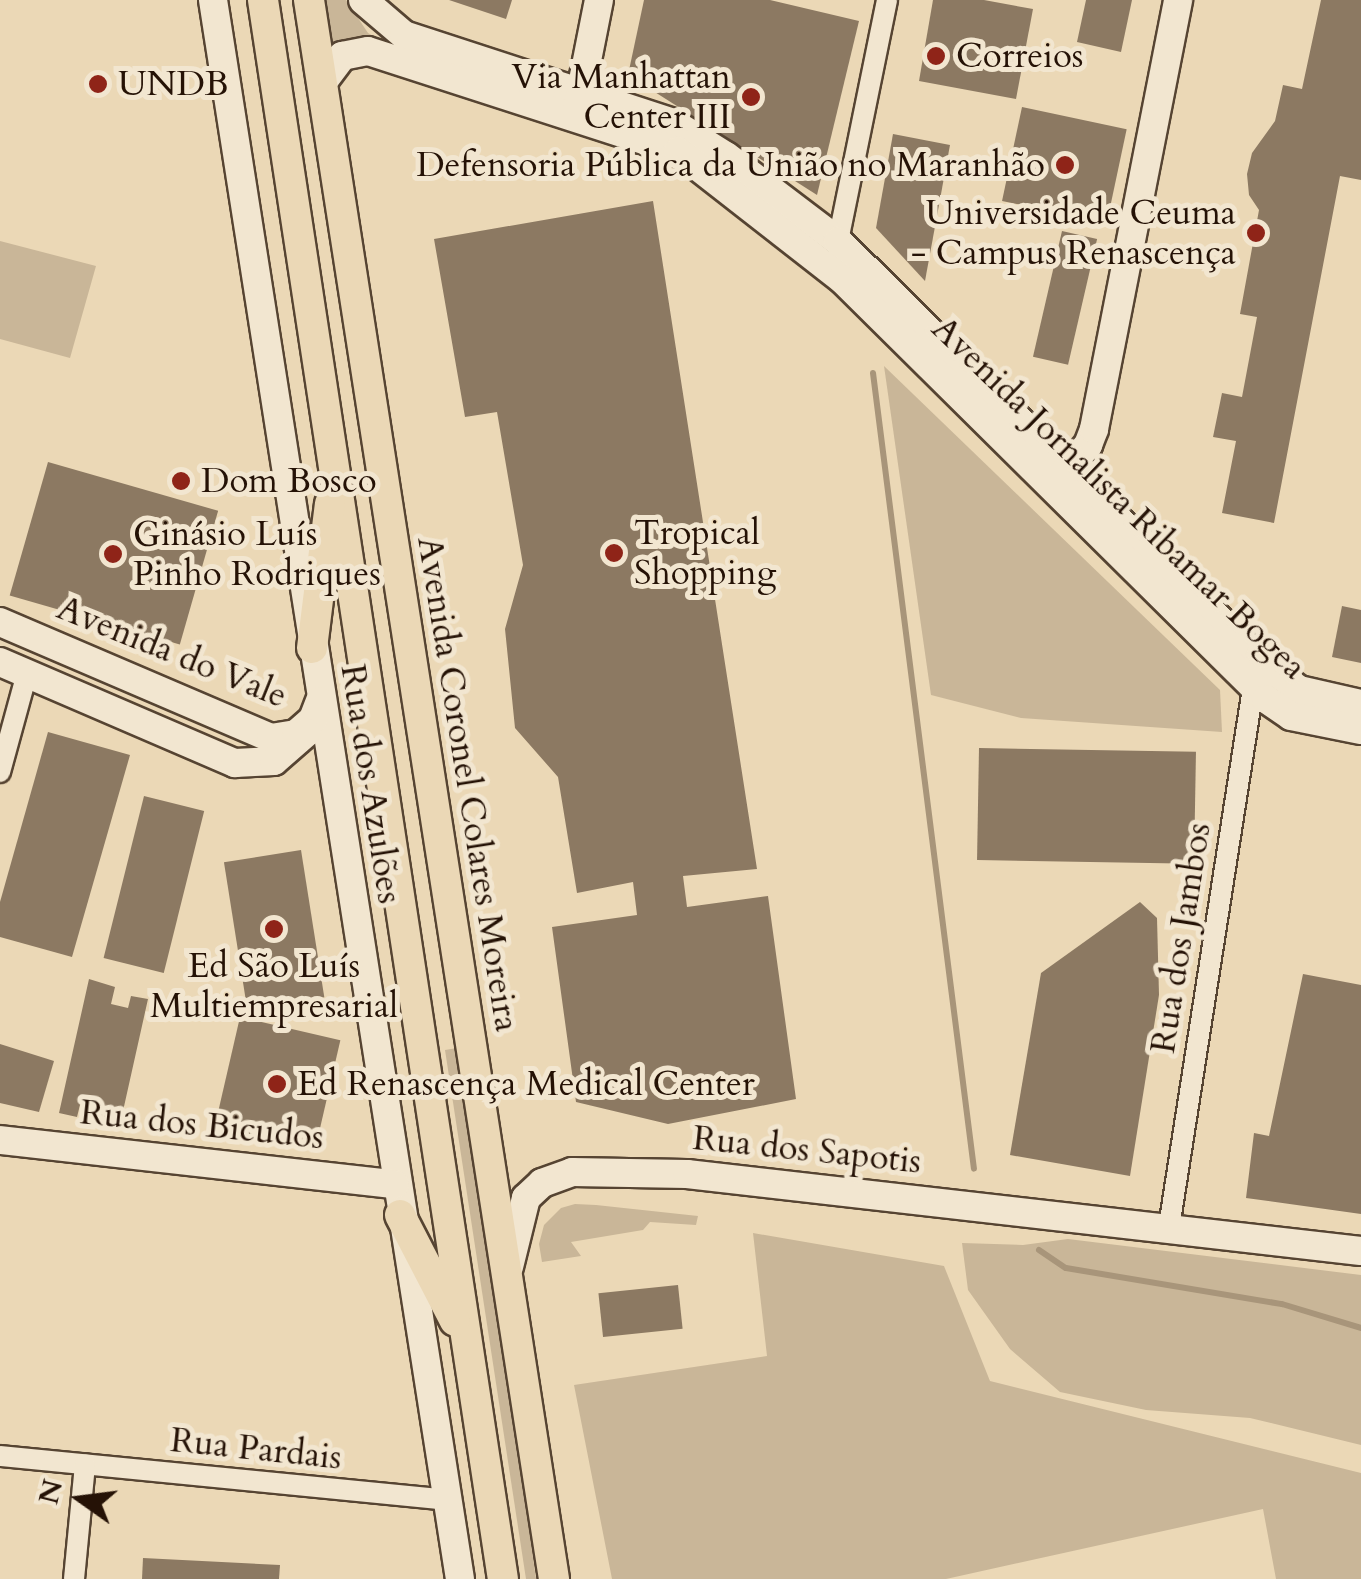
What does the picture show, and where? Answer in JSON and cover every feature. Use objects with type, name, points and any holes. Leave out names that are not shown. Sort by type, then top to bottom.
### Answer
[{"type":"main road","name":"Rua dos Azulões","points":[[213,0],[312,648],[316,710],[460,1579]]},
{"type":"main road","points":[[263,0],[503,1579]]},
{"type":"main road","name":"Avenida Coronel Colares Moreira","points":[[309,0],[554,1579]]},
{"type":"main road","name":"Avenida Jornalista Ribamar Bogea","points":[[364,0],[404,35],[579,106],[678,152],[842,279],[1258,658],[1299,690],[1361,704]]},
{"type":"main road","points":[[579,106],[599,0]]},
{"type":"main road","points":[[1059,477],[1088,446],[1094,429],[1178,0]]},
{"type":"main road","name":"Avenida Jornalista Ribamar Bogea","points":[[322,83],[342,56],[368,51],[690,132],[838,241],[1253,687],[1291,716],[1361,730]]},
{"type":"main road","points":[[312,648],[334,466]]},
{"type":"main road","name":"Avenida do Vale","points":[[0,622],[271,738],[288,738],[316,710]]},
{"type":"main road","name":"Avenida do Vale","points":[[0,662],[235,763],[262,764],[284,755],[304,736],[316,710]]},
{"type":"main road","name":"Rua dos Bicudos","points":[[0,1140],[395,1184]]},
{"type":"main road","name":"Rua dos Sapotis","points":[[507,1278],[516,1223],[534,1189],[572,1172],[645,1171],[1361,1251]]},
{"type":"main road","points":[[400,1215],[468,1346]]},
{"type":"street","points":[[838,241],[887,0]]},
{"type":"street","name":"Rua dos Jambos","points":[[1169,1228],[1258,658]]},
{"type":"street","points":[[0,772],[26,673]]},
{"type":"street","name":"Rua Pardais","points":[[0,1456],[447,1500]]},
{"type":"street","points":[[74,1579],[85,1464]]},
{"type":"shaded area","points":[[322,0],[346,0],[368,33],[408,56],[350,40],[330,49]]},
{"type":"shaded area","points":[[0,241],[96,266],[70,358],[0,339]]},
{"type":"shaded area","points":[[884,366],[1220,690],[1222,732],[1021,718],[931,695]]},
{"type":"shaded area","points":[[457,1048],[536,1579],[526,1579],[445,1050]]},
{"type":"shaded area","points":[[575,1204],[698,1216],[696,1225],[650,1222],[643,1230],[571,1242],[581,1256],[542,1262],[539,1244],[544,1225],[561,1208]]},
{"type":"shaded area","points":[[753,1233],[944,1266],[990,1381],[1361,1473],[1361,1579],[1276,1579],[1263,1509],[946,1579],[612,1579],[574,1385],[767,1356]]},
{"type":"shaded area","points":[[1068,1239],[1361,1275],[1361,1445],[1250,1418],[1146,1410],[1060,1392],[1010,1349],[968,1290],[962,1243],[1023,1245]]},
{"type":"building","points":[[449,0],[512,0],[506,19]]},
{"type":"building","name":"Via Manhattan Center III","points":[[644,0],[770,0],[859,21],[817,195],[628,75]]},
{"type":"building","points":[[933,0],[984,0],[1033,9],[1016,99],[919,81]]},
{"type":"building","points":[[1086,0],[1132,0],[1121,52],[1077,42]]},
{"type":"building","points":[[1321,0],[1361,0],[1361,180],[1340,176],[1274,523],[1222,513],[1236,441],[1213,437],[1222,393],[1242,397],[1257,317],[1240,314],[1259,210],[1249,195],[1247,174],[1252,153],[1275,121],[1283,85],[1302,89]]},
{"type":"building","name":"Defensoria Pública da União no Maranhão","points":[[1022,107],[1127,129],[1107,223],[1002,201]]},
{"type":"building","points":[[893,134],[950,145],[925,281],[876,228]]},
{"type":"building","name":"Tropical Shopping","points":[[653,201],[757,869],[683,876],[687,907],[768,896],[796,1099],[668,1124],[576,1102],[552,927],[637,915],[633,882],[577,893],[558,777],[515,728],[505,629],[523,565],[497,412],[465,417],[434,239]]},
{"type":"building","points":[[1062,231],[1097,239],[1068,365],[1033,357]]},
{"type":"building","name":"Ginásio Luís Pinho Rodriques","points":[[48,462],[218,511],[180,644],[10,596]]},
{"type":"building","points":[[1342,606],[1361,610],[1361,663],[1332,657]]},
{"type":"building","points":[[48,732],[130,755],[72,957],[0,937],[0,902]]},
{"type":"building","points":[[979,748],[1196,752],[1194,864],[977,860]]},
{"type":"building","points":[[144,796],[204,811],[164,973],[104,958]]},
{"type":"building","name":"Ed São Luís Multiempresarial","points":[[301,850],[324,997],[247,1009],[224,862]]},
{"type":"building","points":[[1140,902],[1157,918],[1159,995],[1130,1176],[1010,1155],[1041,973]]},
{"type":"building","points":[[1303,974],[1361,985],[1361,1214],[1246,1198],[1254,1133],[1269,1136]]},
{"type":"building","points":[[89,979],[115,987],[111,1004],[128,1008],[131,996],[148,999],[119,1129],[98,1124],[102,1105],[81,1101],[77,1117],[59,1113]]},
{"type":"building","name":"Ed Renascença Medical Center","points":[[240,1017],[340,1040],[315,1149],[215,1126]]},
{"type":"building","points":[[0,1044],[54,1061],[39,1112],[0,1103]]},
{"type":"building","points":[[678,1285],[683,1329],[603,1337],[598,1293]]},
{"type":"building","points":[[143,1558],[280,1565],[279,1579],[142,1579]]},
{"type":"waterway","points":[[873,373],[974,1169]]},
{"type":"waterway","points":[[1039,1250],[1066,1268],[1282,1304],[1361,1328]]},
{"type":"place","name":"Correios","points":[[936,56]]},
{"type":"place","name":"UNDB","points":[[98,84]]},
{"type":"place","name":"Via Manhattan Center III","points":[[751,97]]},
{"type":"place","name":"Defensoria Pública da União no Maranhão","points":[[1065,165]]},
{"type":"place","name":"Universidade Ceuma - Campus Renascença","points":[[1256,233]]},
{"type":"place","name":"Dom Bosco","points":[[181,481]]},
{"type":"place","name":"Tropical Shopping","points":[[614,553]]},
{"type":"place","name":"Ginásio Luís Pinho Rodriques","points":[[113,554]]},
{"type":"place","name":"Ed São Luís Multiempresarial","points":[[274,929]]},
{"type":"place","name":"Ed Renascença Medical Center","points":[[277,1084]]}]
